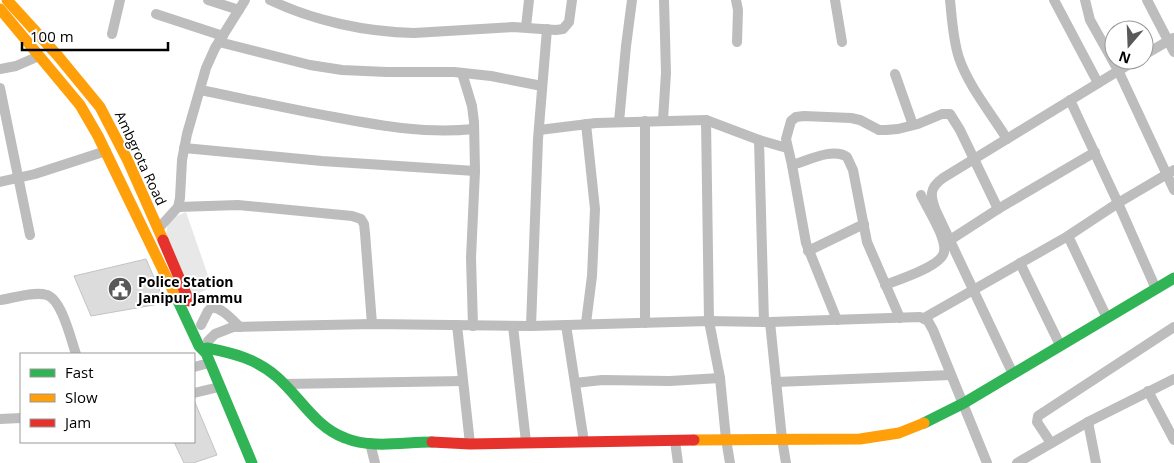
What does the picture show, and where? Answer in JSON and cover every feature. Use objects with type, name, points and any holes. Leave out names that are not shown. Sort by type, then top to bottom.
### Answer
[{"type":"street","name":"Ambgrota Road","points":[[7,0],[58,56],[100,107],[112,128],[201,325],[208,351]]},
{"type":"street","points":[[112,34],[120,0]]},
{"type":"street","points":[[208,0],[239,10]]},
{"type":"street","points":[[158,229],[178,207],[180,170],[184,148],[210,57],[245,0]]},
{"type":"street","points":[[270,0],[322,19],[400,33],[526,27],[563,29],[569,22],[572,0]]},
{"type":"street","points":[[526,27],[529,0]]},
{"type":"street","points":[[619,122],[632,0]]},
{"type":"street","points":[[663,120],[667,64],[664,0]]},
{"type":"street","points":[[736,0],[738,10],[737,42]]},
{"type":"street","points":[[835,0],[842,42]]},
{"type":"street","points":[[950,0],[956,46],[968,79],[1007,139]]},
{"type":"street","points":[[1054,0],[1098,82]]},
{"type":"street","points":[[1085,0],[1090,20],[1104,45]]},
{"type":"street","points":[[1147,0],[1171,39],[1174,52]]},
{"type":"street","points":[[0,9],[80,105],[91,122],[199,346],[208,351],[224,350],[246,357],[263,366],[284,384],[310,416],[344,438],[370,443],[426,442],[470,444],[876,438],[899,433],[925,423],[964,403],[1174,278]]},
{"type":"street","points":[[156,14],[221,39],[310,65],[342,70],[462,73],[491,76],[542,86]]},
{"type":"street","points":[[532,326],[539,130],[547,29]]},
{"type":"street","points":[[1154,49],[1171,39]]},
{"type":"street","points":[[0,69],[16,66],[39,56]]},
{"type":"street","points":[[1013,374],[931,198],[932,190],[938,182],[1118,70],[1170,172],[1174,190]]},
{"type":"street","points":[[462,73],[472,106],[474,129],[475,171],[471,258],[473,326]]},
{"type":"street","points":[[894,74],[913,125]]},
{"type":"street","points":[[0,88],[30,235]]},
{"type":"street","points":[[200,90],[377,125],[448,132],[474,129]]},
{"type":"street","points":[[1070,100],[1156,289]]},
{"type":"street","points":[[837,320],[808,251],[802,227],[792,165],[787,148],[787,132],[791,121],[796,117],[851,118],[860,120],[879,130],[898,129],[942,114],[950,114],[960,130],[998,209]]},
{"type":"street","points":[[706,120],[709,320],[720,378],[730,463]]},
{"type":"street","points":[[539,130],[619,122],[706,120],[759,140],[787,148]]},
{"type":"street","points":[[645,121],[645,323]]},
{"type":"street","points":[[586,124],[595,209],[592,276],[586,324]]},
{"type":"street","points":[[759,140],[767,322],[786,463]]},
{"type":"street","points":[[184,148],[322,161],[475,171]]},
{"type":"street","points":[[0,182],[18,179],[106,151]]},
{"type":"street","points":[[950,240],[998,209],[1095,152]]},
{"type":"street","points":[[792,165],[824,155],[838,153],[847,157],[853,170],[867,242],[900,318]]},
{"type":"street","points":[[195,366],[208,351],[215,334],[233,327],[372,324],[532,326],[709,320],[767,322],[924,318],[1068,236],[1170,172]]},
{"type":"street","points":[[885,285],[936,263],[943,256],[944,246],[941,236],[921,195]]},
{"type":"street","points":[[178,207],[238,206],[352,216],[361,219],[364,224],[365,233],[372,324]]},
{"type":"street","points":[[808,251],[864,224]]},
{"type":"street","points":[[1068,236],[1107,318]]},
{"type":"street","points":[[1020,263],[1060,345]]},
{"type":"street","points":[[0,300],[41,294],[50,296],[60,308],[76,353]]},
{"type":"street","points":[[201,325],[208,311],[215,307],[240,327]]},
{"type":"street","points":[[924,318],[931,324],[987,463]]},
{"type":"street","points":[[457,325],[470,444]]},
{"type":"street","points":[[566,325],[584,442]]},
{"type":"street","points":[[513,326],[526,442]]},
{"type":"street","points":[[1051,444],[1037,422],[1038,416],[1174,327]]},
{"type":"street","points":[[208,351],[220,387],[252,463]]},
{"type":"street","points":[[776,382],[951,375]]},
{"type":"street","points":[[575,383],[602,380],[670,381],[720,378]]},
{"type":"street","points":[[1017,463],[1088,422],[1174,379]]},
{"type":"street","points":[[284,384],[463,381]]},
{"type":"street","points":[[195,393],[220,387]]},
{"type":"street","points":[[1148,391],[1172,429],[1174,440]]},
{"type":"street","points":[[0,419],[20,418]]},
{"type":"street","points":[[1088,422],[1096,463]]},
{"type":"street","points":[[675,441],[678,463]]},
{"type":"street","points":[[370,443],[375,463]]},
{"type":"shaded area","points":[[186,212],[212,287],[192,296],[166,235],[168,223],[172,218]]},
{"type":"building","name":"Police Station Janipur Jammu","points":[[146,259],[165,303],[91,316],[74,276]]},
{"type":"building","points":[[195,402],[217,455],[193,463],[184,463],[174,443],[195,443]]},
{"type":"traffic: fast","points":[[924,423],[964,403],[1174,278]]},
{"type":"traffic: fast","points":[[176,297],[199,346],[206,353],[252,463]]},
{"type":"traffic: fast","points":[[207,348],[253,361],[269,371],[325,427],[345,438],[377,444],[432,442]]},
{"type":"traffic: slow","points":[[7,0],[58,56],[100,107],[128,161],[163,240]]},
{"type":"traffic: slow","points":[[0,9],[80,105],[98,136],[176,297]]},
{"type":"traffic: slow","points":[[694,440],[860,439],[899,433],[924,423]]},
{"type":"traffic: jam","points":[[163,240],[189,301]]},
{"type":"traffic: jam","points":[[432,442],[470,444],[694,440]]},
{"type":"place","name":"Police Station Janipur Jammu","points":[[120,289]]}]
